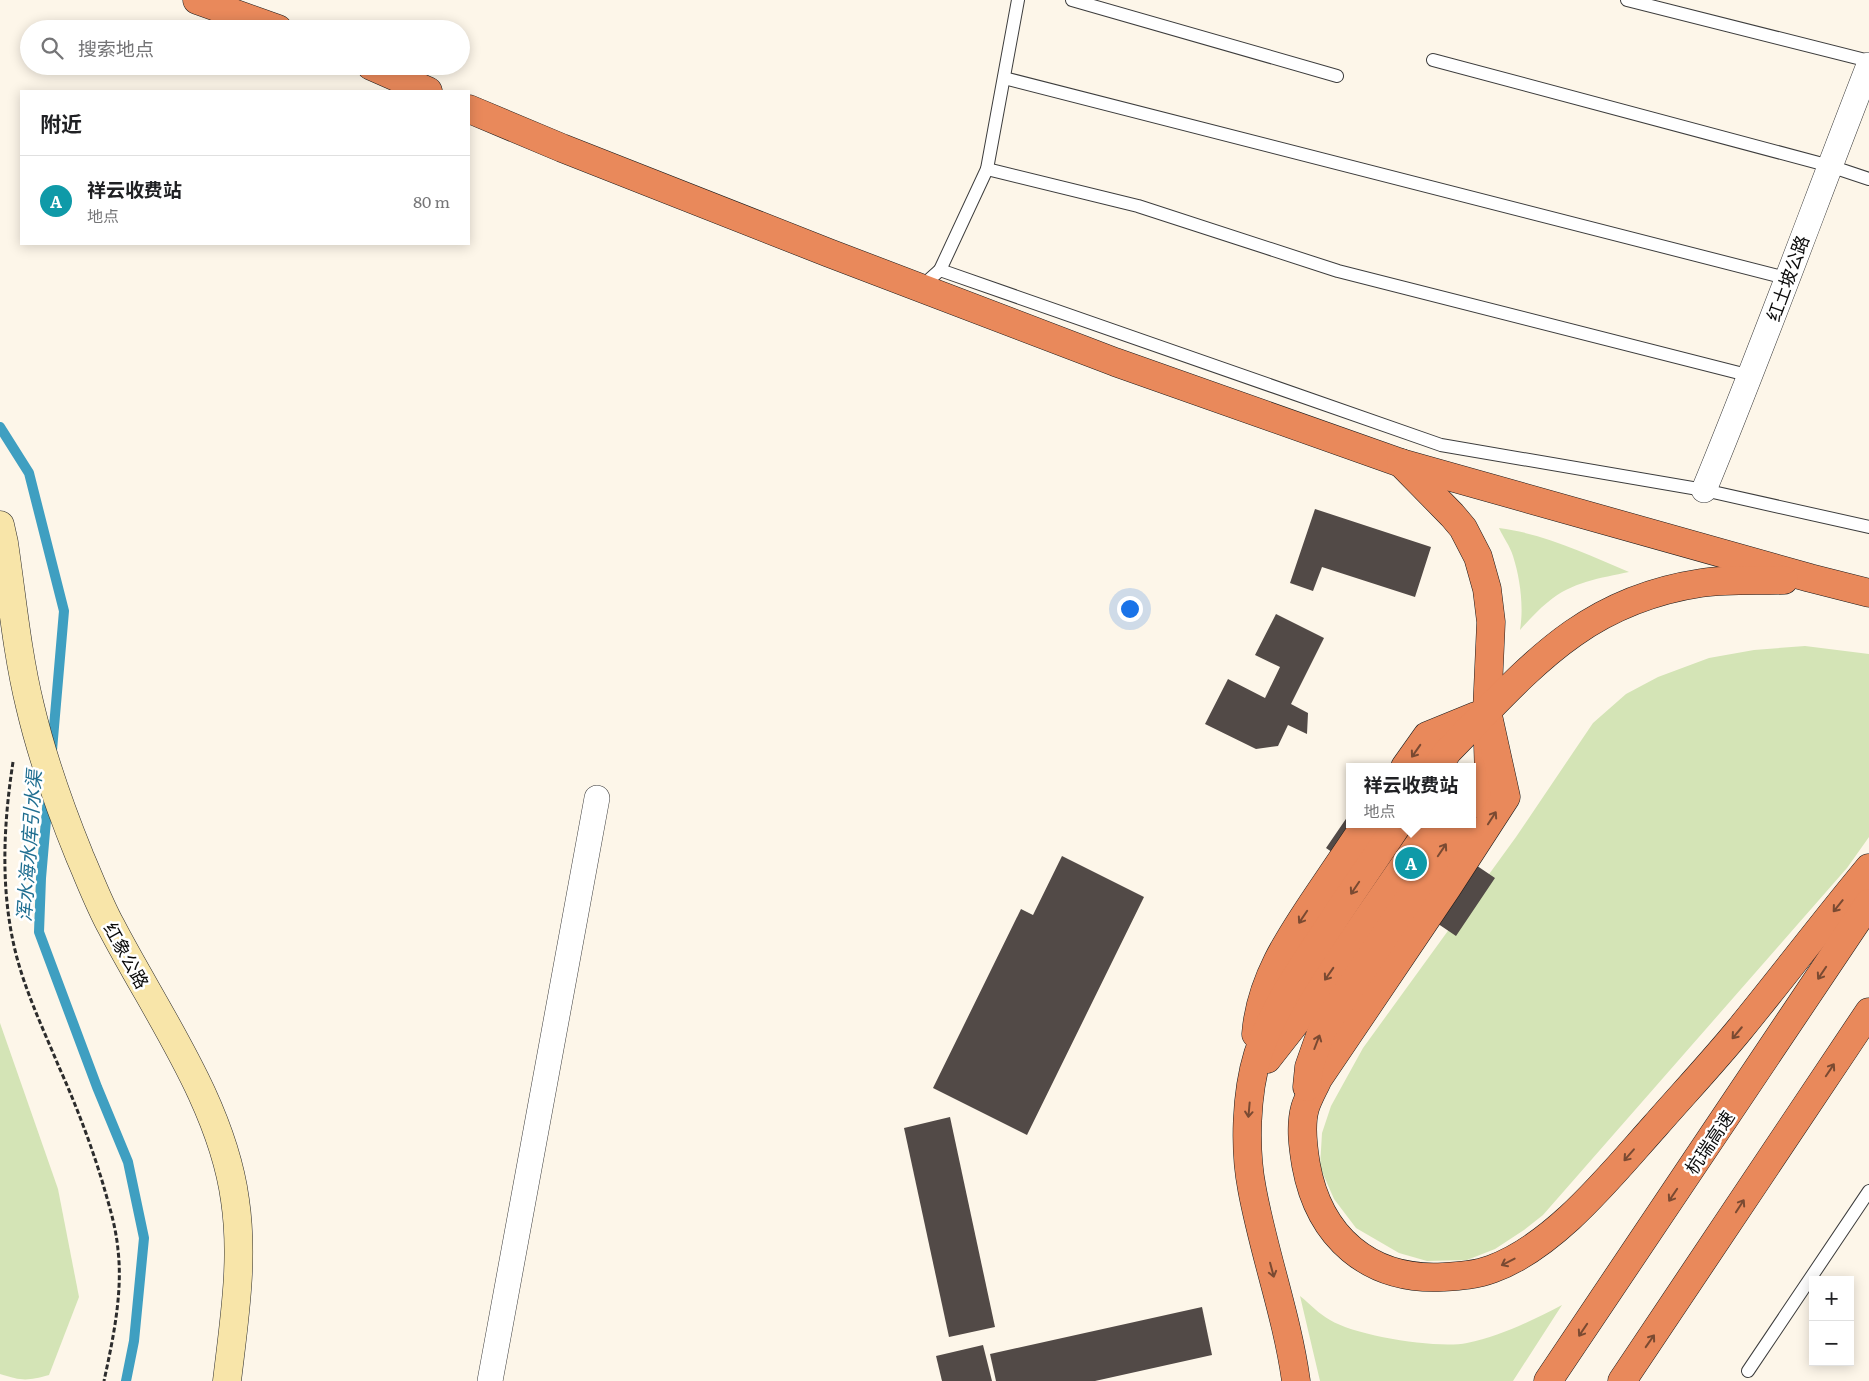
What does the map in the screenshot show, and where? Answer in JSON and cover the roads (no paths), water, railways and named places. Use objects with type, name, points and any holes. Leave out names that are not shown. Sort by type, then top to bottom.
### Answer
[{"type":"highway","points":[[196,0],[253,20]]},
{"type":"highway","points":[[392,75],[426,90]]},
{"type":"highway","points":[[470,109],[589,159],[930,279],[1115,362],[1401,462],[1869,593]]},
{"type":"highway","points":[[1401,462],[1452,515],[1472,542],[1487,589],[1490,622],[1487,711],[1489,779],[1476,798]]},
{"type":"highway","points":[[1440,763],[1448,751],[1538,660],[1569,635],[1607,612],[1651,594],[1702,583],[1810,578]]},
{"type":"highway","points":[[1408,763],[1426,736],[1487,711]]},
{"type":"highway","points":[[1473,763],[1487,711]]},
{"type":"highway","points":[[1476,826],[1506,797],[1487,711]]},
{"type":"highway","points":[[1252,1078],[1259,1052],[1295,978],[1395,828]]},
{"type":"highway","points":[[1426,875],[1432,828]]},
{"type":"highway","points":[[1456,828],[1322,1030],[1309,1068],[1302,1131],[1311,1189],[1324,1218],[1341,1241],[1372,1264],[1384,1269],[1420,1277],[1456,1277],[1500,1266],[1523,1254],[1547,1236],[1606,1182],[1739,1031],[1869,868]]},
{"type":"highway","points":[[1252,1078],[1296,1022],[1426,875],[1474,828]]},
{"type":"highway","points":[[1296,1381],[1281,1306],[1252,1188],[1247,1131],[1256,1026],[1261,1002],[1272,971],[1288,938],[1363,829]]},
{"type":"highway","name":"杭瑞高速","points":[[1548,1381],[1869,903]]},
{"type":"highway","points":[[1622,1381],[1869,1012]]},
{"type":"main road","name":"红象公路","points":[[0,525],[29,704],[54,790],[107,919],[176,1042],[204,1098],[224,1150],[235,1197],[239,1238],[239,1262],[227,1381]]},
{"type":"street","name":"红土坡公路","points":[[1704,490],[1751,376],[1786,278],[1869,63]]},
{"type":"street","points":[[490,1381],[597,798]]},
{"type":"lane","points":[[1018,0],[987,169],[930,279],[1441,445],[1704,490],[1869,527]]},
{"type":"lane","points":[[1072,0],[1337,76]]},
{"type":"lane","points":[[1627,0],[1869,63]]},
{"type":"lane","points":[[1433,60],[1830,166],[1869,179]]},
{"type":"lane","points":[[1004,78],[1786,278]]},
{"type":"lane","points":[[987,169],[1138,206],[1338,271],[1751,376]]},
{"type":"lane","points":[[1748,1371],[1869,1191]]},
{"type":"waterway","name":"浑水海水库引水渠","points":[[0,427],[29,473],[64,611],[52,750]]},
{"type":"waterway","name":"浑水海水库引水渠","points":[[48,797],[41,878],[39,932],[97,1087],[128,1162],[144,1238],[134,1341],[126,1381]]},
{"type":"place","name":"祥云收费站","points":[[1411,863]]}]
